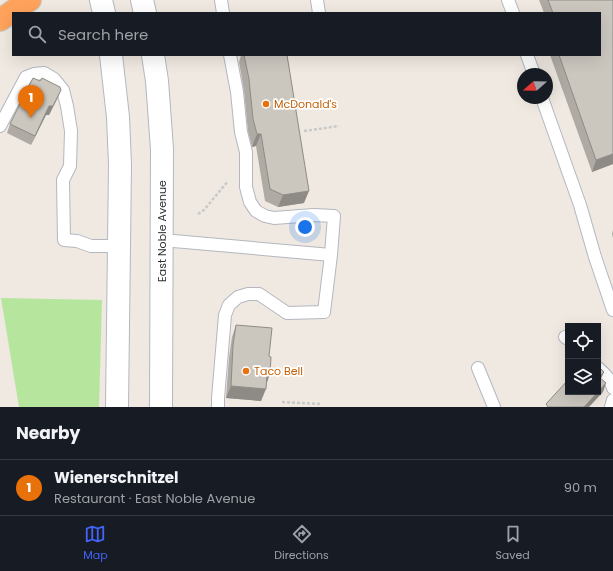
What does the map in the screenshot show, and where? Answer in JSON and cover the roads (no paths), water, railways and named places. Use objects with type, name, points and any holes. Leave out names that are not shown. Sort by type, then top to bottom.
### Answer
[{"type":"highway","points":[[0,20],[30,0]]},
{"type":"main road","points":[[101,0],[104,12]]},
{"type":"main road","points":[[142,0],[145,12]]},
{"type":"main road","points":[[111,56],[119,130],[120,165],[117,407]]},
{"type":"main road","name":"East Noble Avenue","points":[[153,56],[161,127],[162,167],[161,407]]},
{"type":"lane","points":[[221,0],[223,12]]},
{"type":"lane","points":[[317,0],[319,12]]},
{"type":"lane","points":[[508,0],[513,12]]},
{"type":"lane","points":[[218,407],[226,315],[229,305],[238,297],[248,294],[259,294],[287,313],[324,312],[334,216],[314,215],[274,218],[265,216],[256,211],[250,202],[246,187],[246,152],[230,56]]},
{"type":"lane","points":[[527,56],[532,68]]},
{"type":"lane","points":[[0,126],[26,77],[44,73],[54,79],[63,90],[71,131],[70,166],[63,180],[64,240],[77,241],[91,246],[119,246]]},
{"type":"lane","points":[[544,104],[580,205],[595,257],[613,310]]},
{"type":"lane","points":[[162,240],[331,255]]},
{"type":"lane","points":[[478,368],[494,407]]},
{"type":"lane","points":[[601,370],[612,384],[613,388]]},
{"type":"lane","points":[[611,407],[613,400]]},
{"type":"place","name":"McDonald's","points":[[266,104]]},
{"type":"place","name":"Wienerschnitzel","points":[[31,118]]},
{"type":"place","name":"Taco Bell","points":[[246,371]]}]
